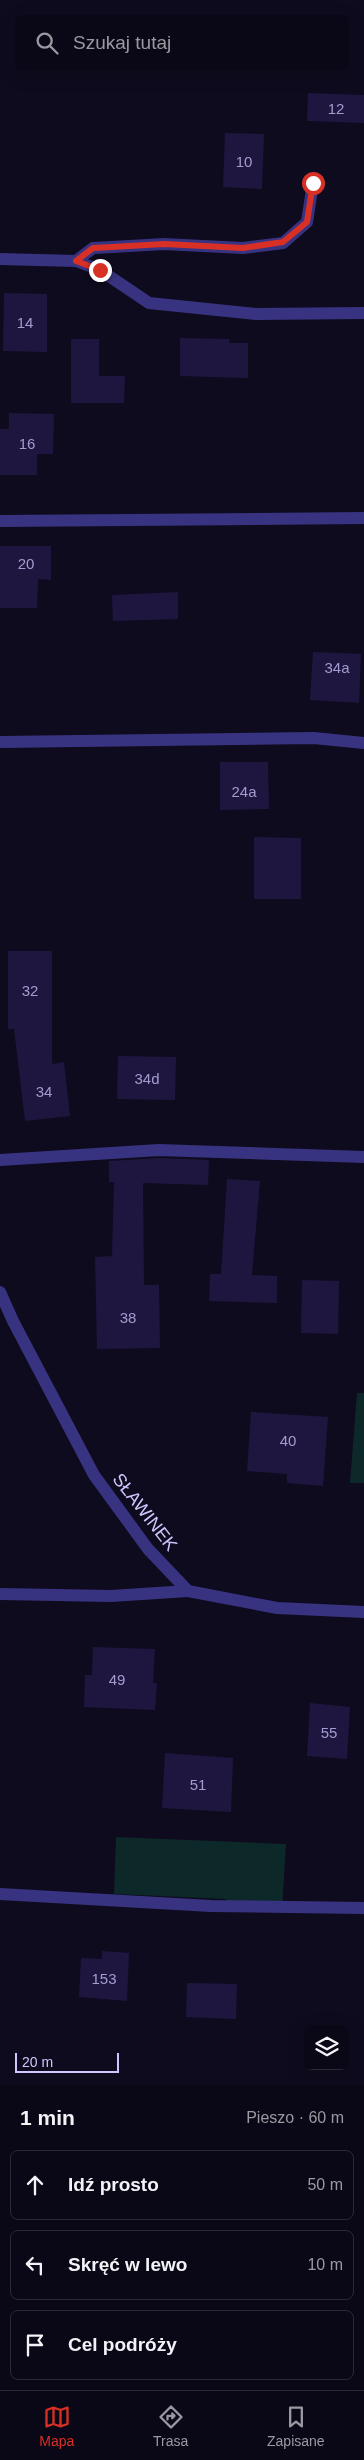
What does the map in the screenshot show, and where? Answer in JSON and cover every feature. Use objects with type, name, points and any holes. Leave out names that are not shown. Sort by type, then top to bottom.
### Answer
[{"type":"street","points":[[76,261],[93,248],[164,244],[243,248],[283,242],[307,222],[313,183]]},
{"type":"street","points":[[0,259],[76,261],[100,270],[149,303],[256,314],[364,312]]},
{"type":"street","points":[[0,521],[364,518]]},
{"type":"street","points":[[0,742],[314,738],[364,743]]},
{"type":"street","points":[[0,1160],[159,1150],[364,1157]]},
{"type":"street","name":"SŁAWINEK","points":[[0,1292],[13,1321],[94,1476],[148,1549],[188,1591]]},
{"type":"street","points":[[0,1594],[111,1596],[188,1591],[277,1608],[364,1612]]},
{"type":"street","points":[[0,1894],[211,1906],[364,1908]]},
{"type":"green space","points":[[357,1393],[364,1393],[364,1483],[350,1483]]},
{"type":"green space","points":[[116,1837],[286,1844],[282,1909],[228,1908],[226,1899],[114,1894]]},
{"type":"building","points":[[308,93],[364,95],[364,123],[307,121]]},
{"type":"building","points":[[225,133],[264,134],[262,189],[223,187]]},
{"type":"building","points":[[4,293],[47,294],[47,352],[3,351]]},
{"type":"building","points":[[180,338],[229,339],[229,343],[248,343],[248,378],[180,376]]},
{"type":"building","points":[[71,339],[99,339],[99,376],[125,376],[124,403],[71,403]]},
{"type":"building","points":[[9,413],[54,414],[53,454],[37,454],[37,475],[0,475],[0,429],[9,429]]},
{"type":"building","points":[[0,546],[51,546],[51,580],[38,579],[37,608],[0,608]]},
{"type":"building","points":[[178,592],[178,619],[113,621],[112,595]]},
{"type":"building","points":[[313,652],[361,654],[359,703],[310,700]]},
{"type":"building","points":[[220,762],[268,762],[269,809],[220,810]]},
{"type":"building","points":[[254,837],[301,838],[301,899],[254,899]]},
{"type":"building","points":[[8,951],[52,951],[52,1064],[64,1062],[70,1116],[25,1121],[14,1029],[8,1029]]},
{"type":"building","points":[[118,1056],[176,1057],[175,1100],[117,1099]]},
{"type":"building","points":[[159,1158],[209,1160],[208,1185],[143,1183],[144,1285],[159,1285],[160,1348],[97,1349],[95,1257],[112,1256],[114,1182],[109,1182],[109,1161]]},
{"type":"building","points":[[227,1179],[260,1181],[252,1275],[277,1276],[277,1303],[209,1301],[210,1274],[221,1274]]},
{"type":"building","points":[[302,1280],[339,1281],[338,1334],[301,1333]]},
{"type":"building","points":[[251,1412],[328,1417],[323,1486],[287,1483],[287,1474],[247,1471]]},
{"type":"building","points":[[93,1647],[155,1649],[153,1683],[157,1683],[155,1710],[84,1707],[85,1675],[92,1675]]},
{"type":"building","points":[[310,1703],[350,1707],[347,1759],[307,1756]]},
{"type":"building","points":[[165,1753],[233,1758],[231,1812],[162,1808]]},
{"type":"building","points":[[102,1951],[129,1953],[127,2001],[79,1997],[81,1958],[102,1959]]},
{"type":"building","points":[[187,1983],[237,1984],[236,2019],[186,2017]]},
{"type":"route","points":[[100,270],[76,261],[93,248],[164,244],[243,248],[283,242],[307,222],[313,183]]}]
